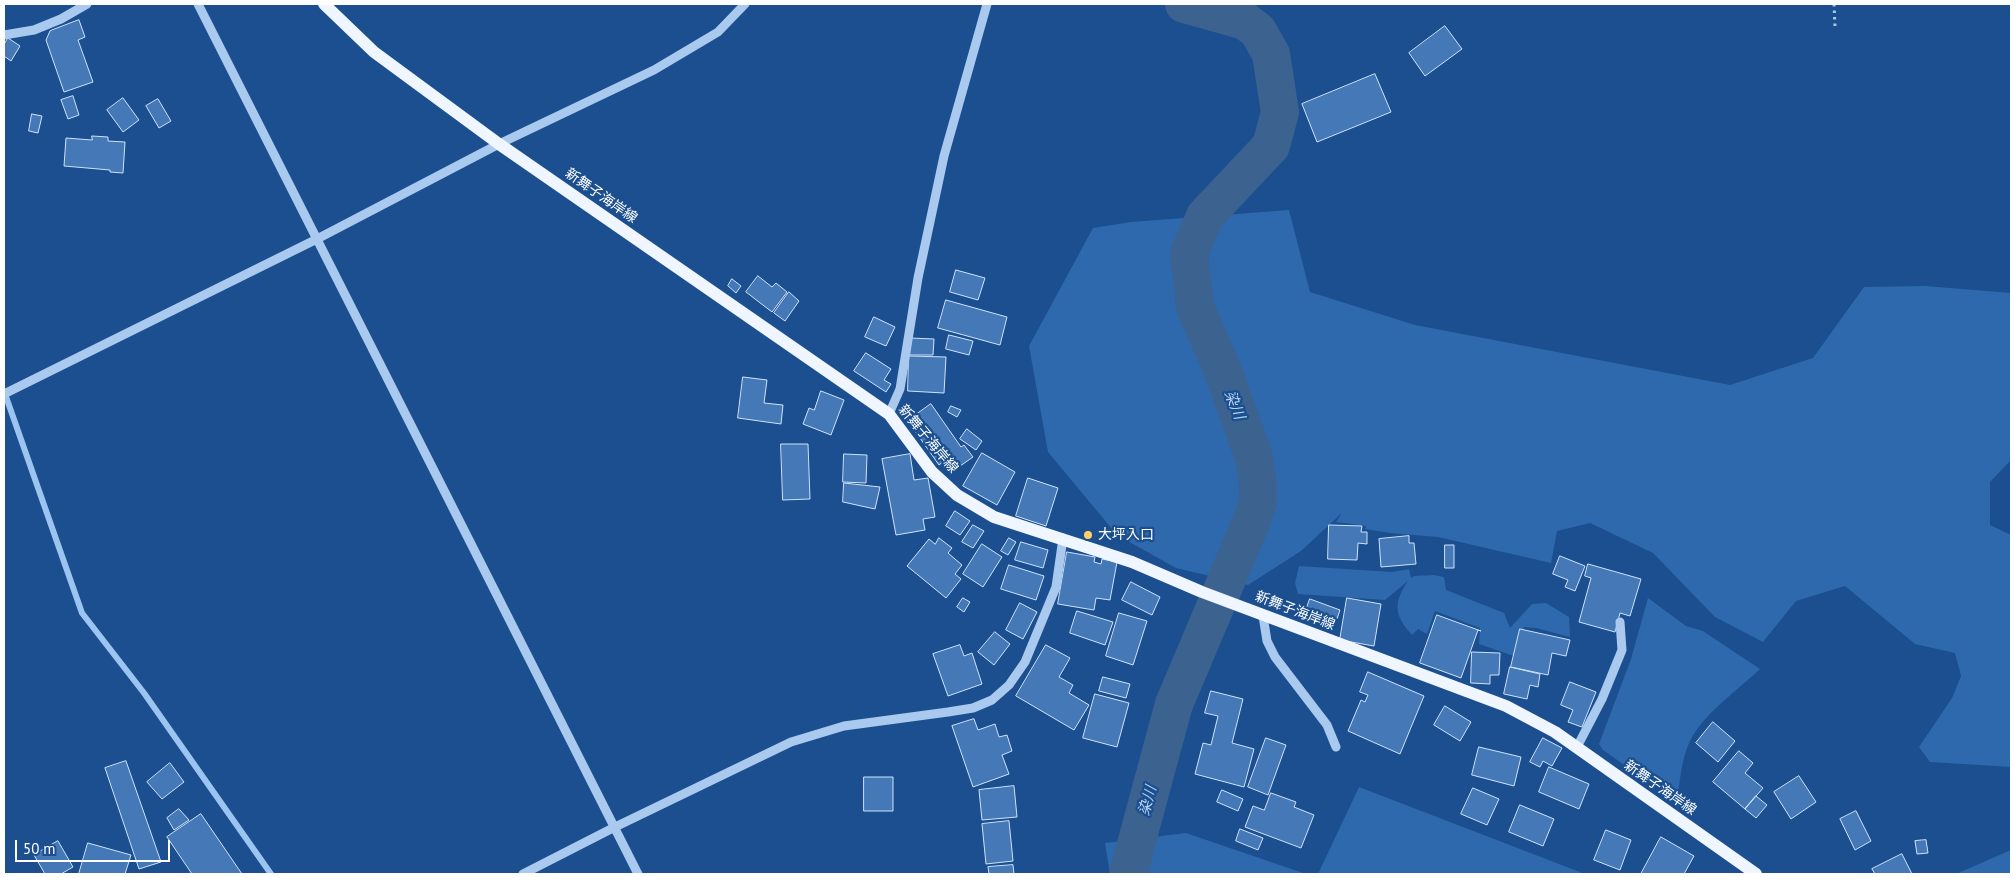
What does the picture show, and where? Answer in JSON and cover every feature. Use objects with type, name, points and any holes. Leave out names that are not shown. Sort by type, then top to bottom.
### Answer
[{"type":"main road","name":"新舞子海岸線","points":[[324,4],[374,52],[499,144],[889,414],[932,472],[957,495],[994,517],[1132,562],[1243,608],[1506,706],[1555,732],[1756,874]]},
{"type":"street","points":[[4,35],[34,30],[61,19],[87,4]]},
{"type":"street","points":[[198,4],[638,874]]},
{"type":"street","points":[[4,394],[317,239],[499,144],[654,70],[718,32],[745,4]]},
{"type":"street","points":[[889,414],[900,389],[918,278],[944,156],[987,4]]},
{"type":"street","points":[[523,874],[791,742],[844,726],[964,709],[992,700],[1009,685],[1025,662],[1056,587],[1062,538]]},
{"type":"street","points":[[1264,616],[1267,641],[1275,657],[1327,725],[1336,747]]},
{"type":"street","points":[[1577,747],[1602,699],[1622,650],[1620,622]]},
{"type":"path","points":[[1834,4],[1835,27]]},
{"type":"shaded area","points":[[1289,210],[1310,292],[1415,325],[1730,385],[1813,358],[1864,287],[1925,286],[2011,293],[2011,460],[1990,482],[1990,525],[2011,535],[2011,767],[1930,762],[1919,747],[1952,698],[1961,676],[1955,653],[1915,644],[1845,586],[1796,601],[1763,642],[1715,617],[1653,553],[1590,523],[1557,531],[1551,563],[1438,537],[1390,533],[1365,529],[1366,526],[1336,522],[1342,513],[1301,551],[1248,585],[1176,568],[1117,535],[1048,452],[1029,346],[1093,228],[1131,222]]},
{"type":"shaded area","points":[[1299,566],[1392,572],[1409,569],[1411,578],[1414,576],[1434,575],[1444,577],[1446,590],[1504,613],[1510,628],[1532,604],[1546,603],[1569,617],[1570,637],[1536,628],[1524,627],[1514,656],[1479,644],[1480,628],[1435,611],[1427,634],[1418,629],[1412,635],[1402,621],[1398,609],[1400,596],[1408,581],[1385,600],[1298,594],[1295,583]]},
{"type":"shaded area","points":[[1648,598],[1686,626],[1703,631],[1760,669],[1712,712],[1696,731],[1685,756],[1677,802],[1603,750],[1599,744],[1631,659]]},
{"type":"shaded area","points":[[1359,787],[1585,874],[1318,874]]},
{"type":"shaded area","points":[[1186,833],[1306,874],[1110,874],[1105,843]]},
{"type":"shaded area","points":[[2011,850],[2011,874],[1956,874]]},
{"type":"building","points":[[79,20],[85,37],[78,40],[93,82],[64,92],[46,40],[50,31]]},
{"type":"building","points":[[1445,26],[1462,49],[1425,76],[1409,53]]},
{"type":"building","points":[[8,38],[20,46],[11,61],[4,56],[4,45]]},
{"type":"building","points":[[1375,74],[1391,112],[1317,142],[1302,104]]},
{"type":"building","points":[[73,96],[79,115],[68,119],[61,100]]},
{"type":"building","points":[[123,98],[139,120],[123,132],[107,110]]},
{"type":"building","points":[[158,99],[171,121],[159,128],[146,106]]},
{"type":"building","points":[[32,114],[42,116],[38,133],[29,131]]},
{"type":"building","points":[[92,136],[108,137],[108,141],[125,142],[123,173],[64,166],[66,138],[92,140]]},
{"type":"building","points":[[956,270],[985,278],[978,300],[950,292]]},
{"type":"building","points":[[758,276],[772,287],[776,283],[787,292],[772,312],[746,292]]},
{"type":"building","points":[[732,279],[741,286],[736,293],[728,286]]},
{"type":"building","points":[[789,292],[799,301],[785,321],[774,313]]},
{"type":"building","points":[[946,300],[1007,317],[1000,345],[938,328]]},
{"type":"building","points":[[874,317],[895,327],[886,346],[865,337]]},
{"type":"building","points":[[949,335],[973,341],[969,355],[946,349]]},
{"type":"building","points":[[910,338],[934,339],[933,355],[910,355]]},
{"type":"building","points":[[866,353],[891,369],[884,380],[891,384],[886,392],[854,371]]},
{"type":"building","points":[[909,356],[946,357],[944,393],[908,391]]},
{"type":"building","points":[[743,377],[767,380],[764,403],[783,405],[781,424],[738,418]]},
{"type":"building","points":[[821,391],[844,400],[831,435],[803,424],[809,408],[814,410]]},
{"type":"building","points":[[931,404],[961,447],[964,445],[973,457],[953,471],[945,460],[939,465],[915,431],[920,427],[913,417]]},
{"type":"building","points":[[951,406],[961,410],[957,417],[948,412]]},
{"type":"building","points":[[967,429],[982,441],[976,450],[960,439]]},
{"type":"building","points":[[781,444],[808,444],[810,499],[783,500]]},
{"type":"building","points":[[982,453],[1015,472],[997,505],[963,486]]},
{"type":"building","points":[[844,454],[867,455],[866,483],[843,482]]},
{"type":"building","points":[[910,454],[914,480],[928,478],[935,517],[923,519],[925,530],[896,535],[882,459]]},
{"type":"building","points":[[1028,478],[1058,488],[1046,526],[1016,516]]},
{"type":"building","points":[[844,483],[880,487],[875,509],[843,502]]},
{"type":"building","points":[[955,511],[970,521],[960,535],[946,526]]},
{"type":"building","points":[[973,525],[984,531],[973,548],[962,542]]},
{"type":"building","points":[[1329,525],[1362,526],[1361,532],[1367,532],[1367,544],[1358,543],[1357,560],[1328,559]]},
{"type":"building","points":[[1409,536],[1409,543],[1414,543],[1416,564],[1381,567],[1379,539]]},
{"type":"building","points":[[939,538],[952,548],[948,553],[962,565],[955,574],[961,579],[946,598],[907,566],[929,539],[935,544]]},
{"type":"building","points":[[1009,538],[1016,542],[1008,555],[1001,551]]},
{"type":"building","points":[[1021,542],[1048,550],[1043,568],[1015,560]]},
{"type":"building","points":[[982,544],[1002,557],[983,587],[963,574]]},
{"type":"building","points":[[1445,545],[1454,545],[1454,568],[1445,568]]},
{"type":"building","points":[[1067,552],[1095,557],[1094,562],[1101,564],[1102,559],[1117,562],[1110,600],[1096,598],[1094,610],[1058,604]]},
{"type":"building","points":[[1560,556],[1585,566],[1575,591],[1565,587],[1568,580],[1553,574]]},
{"type":"building","points":[[1588,564],[1641,579],[1630,616],[1620,613],[1615,632],[1579,622],[1591,578],[1585,576]]},
{"type":"building","points":[[1009,565],[1044,576],[1036,600],[1001,589]]},
{"type":"building","points":[[1131,582],[1160,597],[1152,615],[1122,600]]},
{"type":"building","points":[[963,598],[970,602],[964,612],[957,607]]},
{"type":"building","points":[[1347,598],[1381,604],[1374,646],[1340,640]]},
{"type":"building","points":[[1310,599],[1340,610],[1337,619],[1332,617],[1328,626],[1304,616]]},
{"type":"building","points":[[1020,603],[1037,612],[1023,639],[1006,630]]},
{"type":"building","points":[[1077,611],[1113,622],[1105,645],[1070,633]]},
{"type":"building","points":[[1119,613],[1147,621],[1133,665],[1106,656]]},
{"type":"building","points":[[1437,615],[1481,631],[1478,630],[1461,678],[1420,663]]},
{"type":"building","points":[[1520,629],[1570,640],[1566,656],[1552,653],[1548,675],[1511,667]]},
{"type":"building","points":[[995,632],[1010,644],[994,665],[978,652]]},
{"type":"building","points":[[960,645],[964,656],[972,653],[982,684],[948,696],[933,654]]},
{"type":"building","points":[[1046,645],[1070,658],[1059,677],[1073,685],[1069,693],[1089,705],[1074,730],[1016,696]]},
{"type":"building","points":[[1472,652],[1500,653],[1499,675],[1490,675],[1490,684],[1471,683]]},
{"type":"building","points":[[1510,667],[1540,674],[1538,687],[1530,685],[1527,699],[1504,694]]},
{"type":"building","points":[[1368,672],[1424,696],[1400,754],[1348,731],[1361,700],[1365,702],[1368,695],[1360,692]]},
{"type":"building","points":[[1103,677],[1130,684],[1126,698],[1099,691]]},
{"type":"building","points":[[1570,682],[1596,692],[1582,727],[1568,722],[1573,710],[1561,705]]},
{"type":"building","points":[[1211,691],[1243,699],[1232,743],[1254,749],[1244,787],[1195,774],[1203,743],[1211,745],[1218,716],[1205,713]]},
{"type":"building","points":[[1095,694],[1129,703],[1117,747],[1083,738]]},
{"type":"building","points":[[1445,706],[1471,722],[1460,741],[1434,725]]},
{"type":"building","points":[[974,719],[978,730],[995,724],[999,737],[1007,735],[1012,751],[1002,755],[1009,774],[973,787],[952,726]]},
{"type":"building","points":[[1713,722],[1735,741],[1718,762],[1696,743]]},
{"type":"building","points":[[1266,738],[1286,745],[1268,795],[1248,787]]},
{"type":"building","points":[[1543,738],[1562,748],[1552,766],[1543,761],[1540,767],[1530,762]]},
{"type":"building","points":[[1479,747],[1521,757],[1514,786],[1472,775]]},
{"type":"building","points":[[1739,751],[1753,763],[1745,773],[1763,788],[1745,809],[1713,782]]},
{"type":"building","points":[[126,761],[161,862],[139,869],[105,768]]},
{"type":"building","points":[[170,763],[184,782],[162,799],[147,782]]},
{"type":"building","points":[[1549,767],[1589,784],[1579,809],[1539,792]]},
{"type":"building","points":[[1799,776],[1816,802],[1791,819],[1774,792]]},
{"type":"building","points":[[864,777],[893,777],[893,811],[864,811]]},
{"type":"building","points":[[1014,786],[1017,817],[982,820],[979,790]]},
{"type":"building","points":[[1473,788],[1499,799],[1487,825],[1461,814]]},
{"type":"building","points":[[1222,790],[1243,799],[1238,811],[1217,802]]},
{"type":"building","points":[[1271,793],[1296,802],[1294,807],[1314,815],[1301,848],[1245,827],[1253,806],[1264,810]]},
{"type":"building","points":[[1756,796],[1767,805],[1756,818],[1745,809]]},
{"type":"building","points":[[1520,805],[1554,819],[1543,846],[1509,832]]},
{"type":"building","points":[[179,809],[189,820],[174,830],[167,818]]},
{"type":"building","points":[[1856,811],[1871,841],[1855,850],[1840,819]]},
{"type":"building","points":[[201,814],[242,874],[192,874],[167,837]]},
{"type":"building","points":[[1009,821],[1013,861],[986,864],[982,824]]},
{"type":"building","points":[[1240,829],[1263,838],[1258,850],[1236,841]]},
{"type":"building","points":[[1606,830],[1631,840],[1620,870],[1594,860]]},
{"type":"building","points":[[1661,837],[1694,856],[1684,874],[1641,874]]},
{"type":"building","points":[[1926,840],[1928,853],[1917,854],[1915,841]]},
{"type":"building","points":[[58,841],[73,867],[61,874],[45,874],[34,855]]},
{"type":"building","points":[[88,843],[131,855],[125,874],[79,874]]},
{"type":"building","points":[[1902,854],[1912,874],[1875,874],[1872,869]]},
{"type":"building","points":[[1013,865],[1014,874],[989,874],[988,867]]},
{"type":"waterway","name":"染川","points":[[1128,874],[1174,704],[1258,502],[1258,485],[1254,458],[1223,371],[1195,307],[1189,254],[1205,216],[1271,146],[1280,112],[1271,54],[1258,31],[1245,21],[1184,4]]},
{"type":"waterway","points":[[4,391],[82,613],[144,693],[271,874]]},
{"type":"place","name":"大坪入口","points":[[1088,535]]}]
